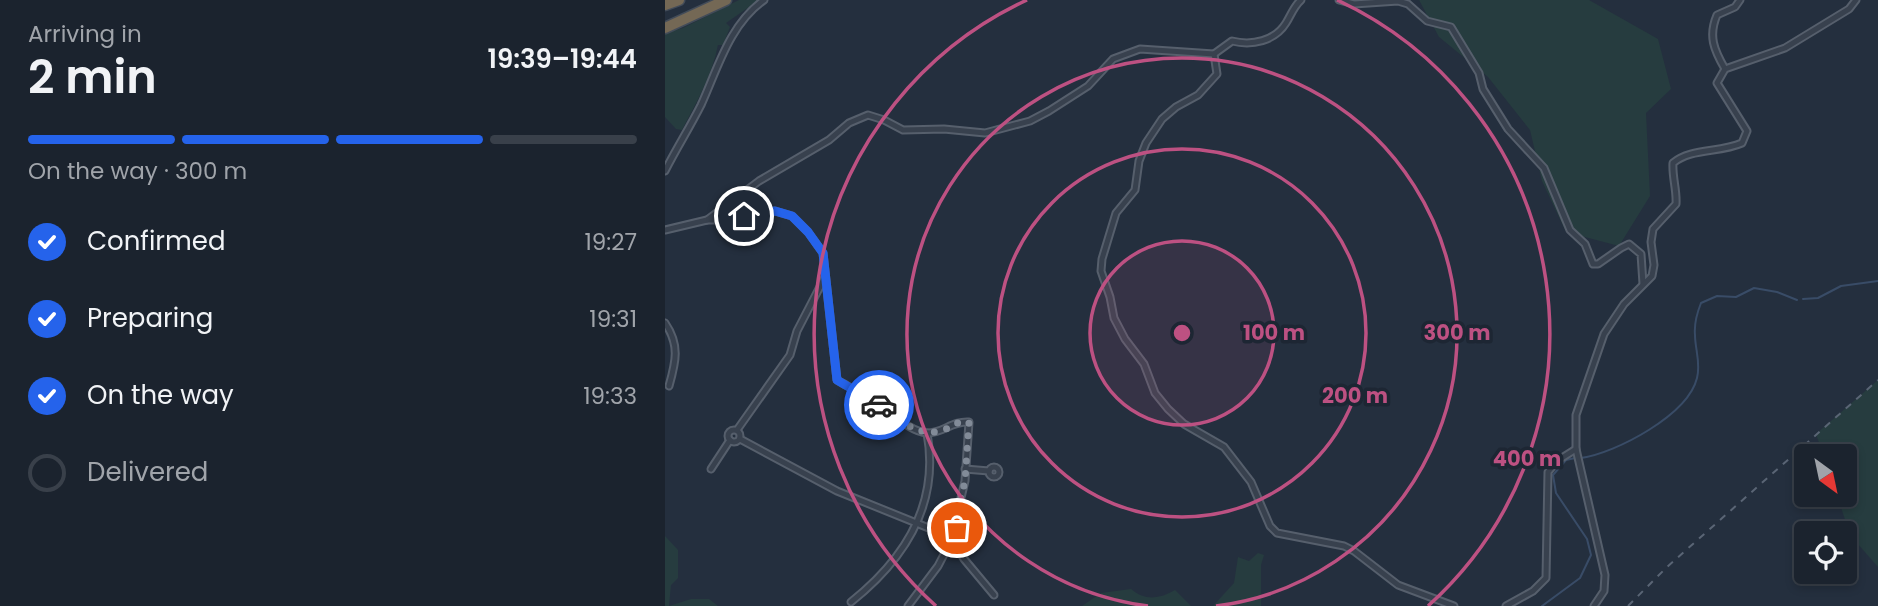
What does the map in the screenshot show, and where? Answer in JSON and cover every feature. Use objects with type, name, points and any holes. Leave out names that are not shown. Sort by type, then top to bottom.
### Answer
[{"type":"highway","points":[[665,5],[679,0]]},
{"type":"highway","points":[[665,21],[715,0]]},
{"type":"highway","points":[[665,29],[726,0]]},
{"type":"street","points":[[665,171],[695,116],[738,25],[764,0]]},
{"type":"street","points":[[707,220],[759,181],[829,140],[849,123],[868,115],[903,130],[944,129],[985,133],[1030,121],[1049,111],[1088,86],[1113,59],[1140,49],[1214,54],[1232,41],[1251,43],[1274,37],[1301,0]]},
{"type":"street","points":[[1339,0],[1354,4],[1398,1],[1408,5],[1427,21],[1451,27],[1479,73],[1483,89],[1509,129],[1545,168],[1570,230],[1585,244],[1590,260],[1593,264],[1598,264],[1629,244],[1641,254],[1643,284]]},
{"type":"street","points":[[1725,69],[1714,51],[1711,29],[1717,15],[1735,8],[1740,0]]},
{"type":"street","points":[[1594,606],[1604,591],[1605,575],[1577,452],[1576,415],[1604,334],[1624,304],[1652,276],[1653,229],[1676,204],[1673,163],[1683,155],[1728,149],[1742,143],[1747,131],[1717,83],[1725,69],[1785,48],[1849,9],[1856,0]]},
{"type":"street","points":[[1214,54],[1217,74],[1198,96],[1176,107],[1155,128],[1139,160],[1135,190],[1116,213],[1101,271],[1114,317],[1144,364],[1155,393],[1168,410],[1184,424],[1224,447],[1251,482],[1270,526],[1277,533],[1344,546],[1398,585],[1454,606]]},
{"type":"street","points":[[665,230],[707,220],[725,220],[775,211],[792,216],[808,232],[823,253],[837,380],[879,404],[916,430],[927,433],[943,430],[958,422],[969,422],[960,509],[954,527]]},
{"type":"street","points":[[711,469],[730,440],[730,431],[737,430],[790,355],[797,331],[825,277]]},
{"type":"street","points":[[665,323],[671,332],[677,357],[669,386]]},
{"type":"street","points":[[737,430],[740,439]]},
{"type":"street","points":[[851,602],[879,580],[903,550],[916,523],[926,492],[930,449],[927,433]]},
{"type":"street","points":[[730,440],[735,442],[740,439]]},
{"type":"street","points":[[740,439],[837,491],[946,535],[994,595]]},
{"type":"street","points":[[1506,606],[1533,591],[1546,578],[1548,472],[1557,461],[1577,452]]},
{"type":"street","points":[[965,469],[989,471]]},
{"type":"street","points":[[946,535],[948,529],[954,527]]},
{"type":"street","points":[[908,606],[938,566],[952,541],[960,534],[954,527]]},
{"type":"green space","points":[[739,0],[759,0],[726,23],[730,27],[723,45],[718,45],[703,89],[682,130],[676,129],[665,117],[665,33],[683,28]]},
{"type":"green space","points":[[1419,0],[1589,0],[1658,39],[1671,89],[1646,113],[1650,196],[1619,246],[1566,232],[1542,181],[1530,130],[1488,77],[1439,37]]},
{"type":"green space","points":[[1878,380],[1878,567],[1857,543],[1857,521],[1845,521],[1841,508],[1857,508],[1857,444],[1819,444],[1816,434]]},
{"type":"green space","points":[[665,536],[678,550],[678,578],[671,585],[669,606],[665,606]]},
{"type":"green space","points":[[1258,553],[1264,555],[1261,565],[1261,606],[1213,606],[1234,583],[1238,557],[1249,561]]},
{"type":"green space","points":[[1131,589],[1147,597],[1164,595],[1175,590],[1191,606],[1082,606],[1101,593]]},
{"type":"green space","points":[[691,599],[709,599],[718,606],[669,606]]},
{"type":"waterway","points":[[1803,299],[1818,298],[1841,286],[1878,281]]},
{"type":"waterway","points":[[1581,458],[1613,449],[1649,430],[1666,418],[1691,392],[1698,372],[1695,327],[1701,303],[1717,296],[1736,297],[1754,288],[1777,292],[1797,300]]},
{"type":"waterway","points":[[1542,606],[1580,578],[1591,555],[1587,539],[1556,493],[1553,475],[1566,460],[1575,458]]},
{"type":"railway","points":[[1628,606],[1667,567],[1878,380]]},
{"type":"way so far","points":[[879,405],[916,430],[927,433],[943,430],[958,422],[969,422],[965,481],[954,527],[957,528]]},
{"type":"route","points":[[744,216],[775,211],[792,216],[823,253],[837,380],[879,405]]}]
